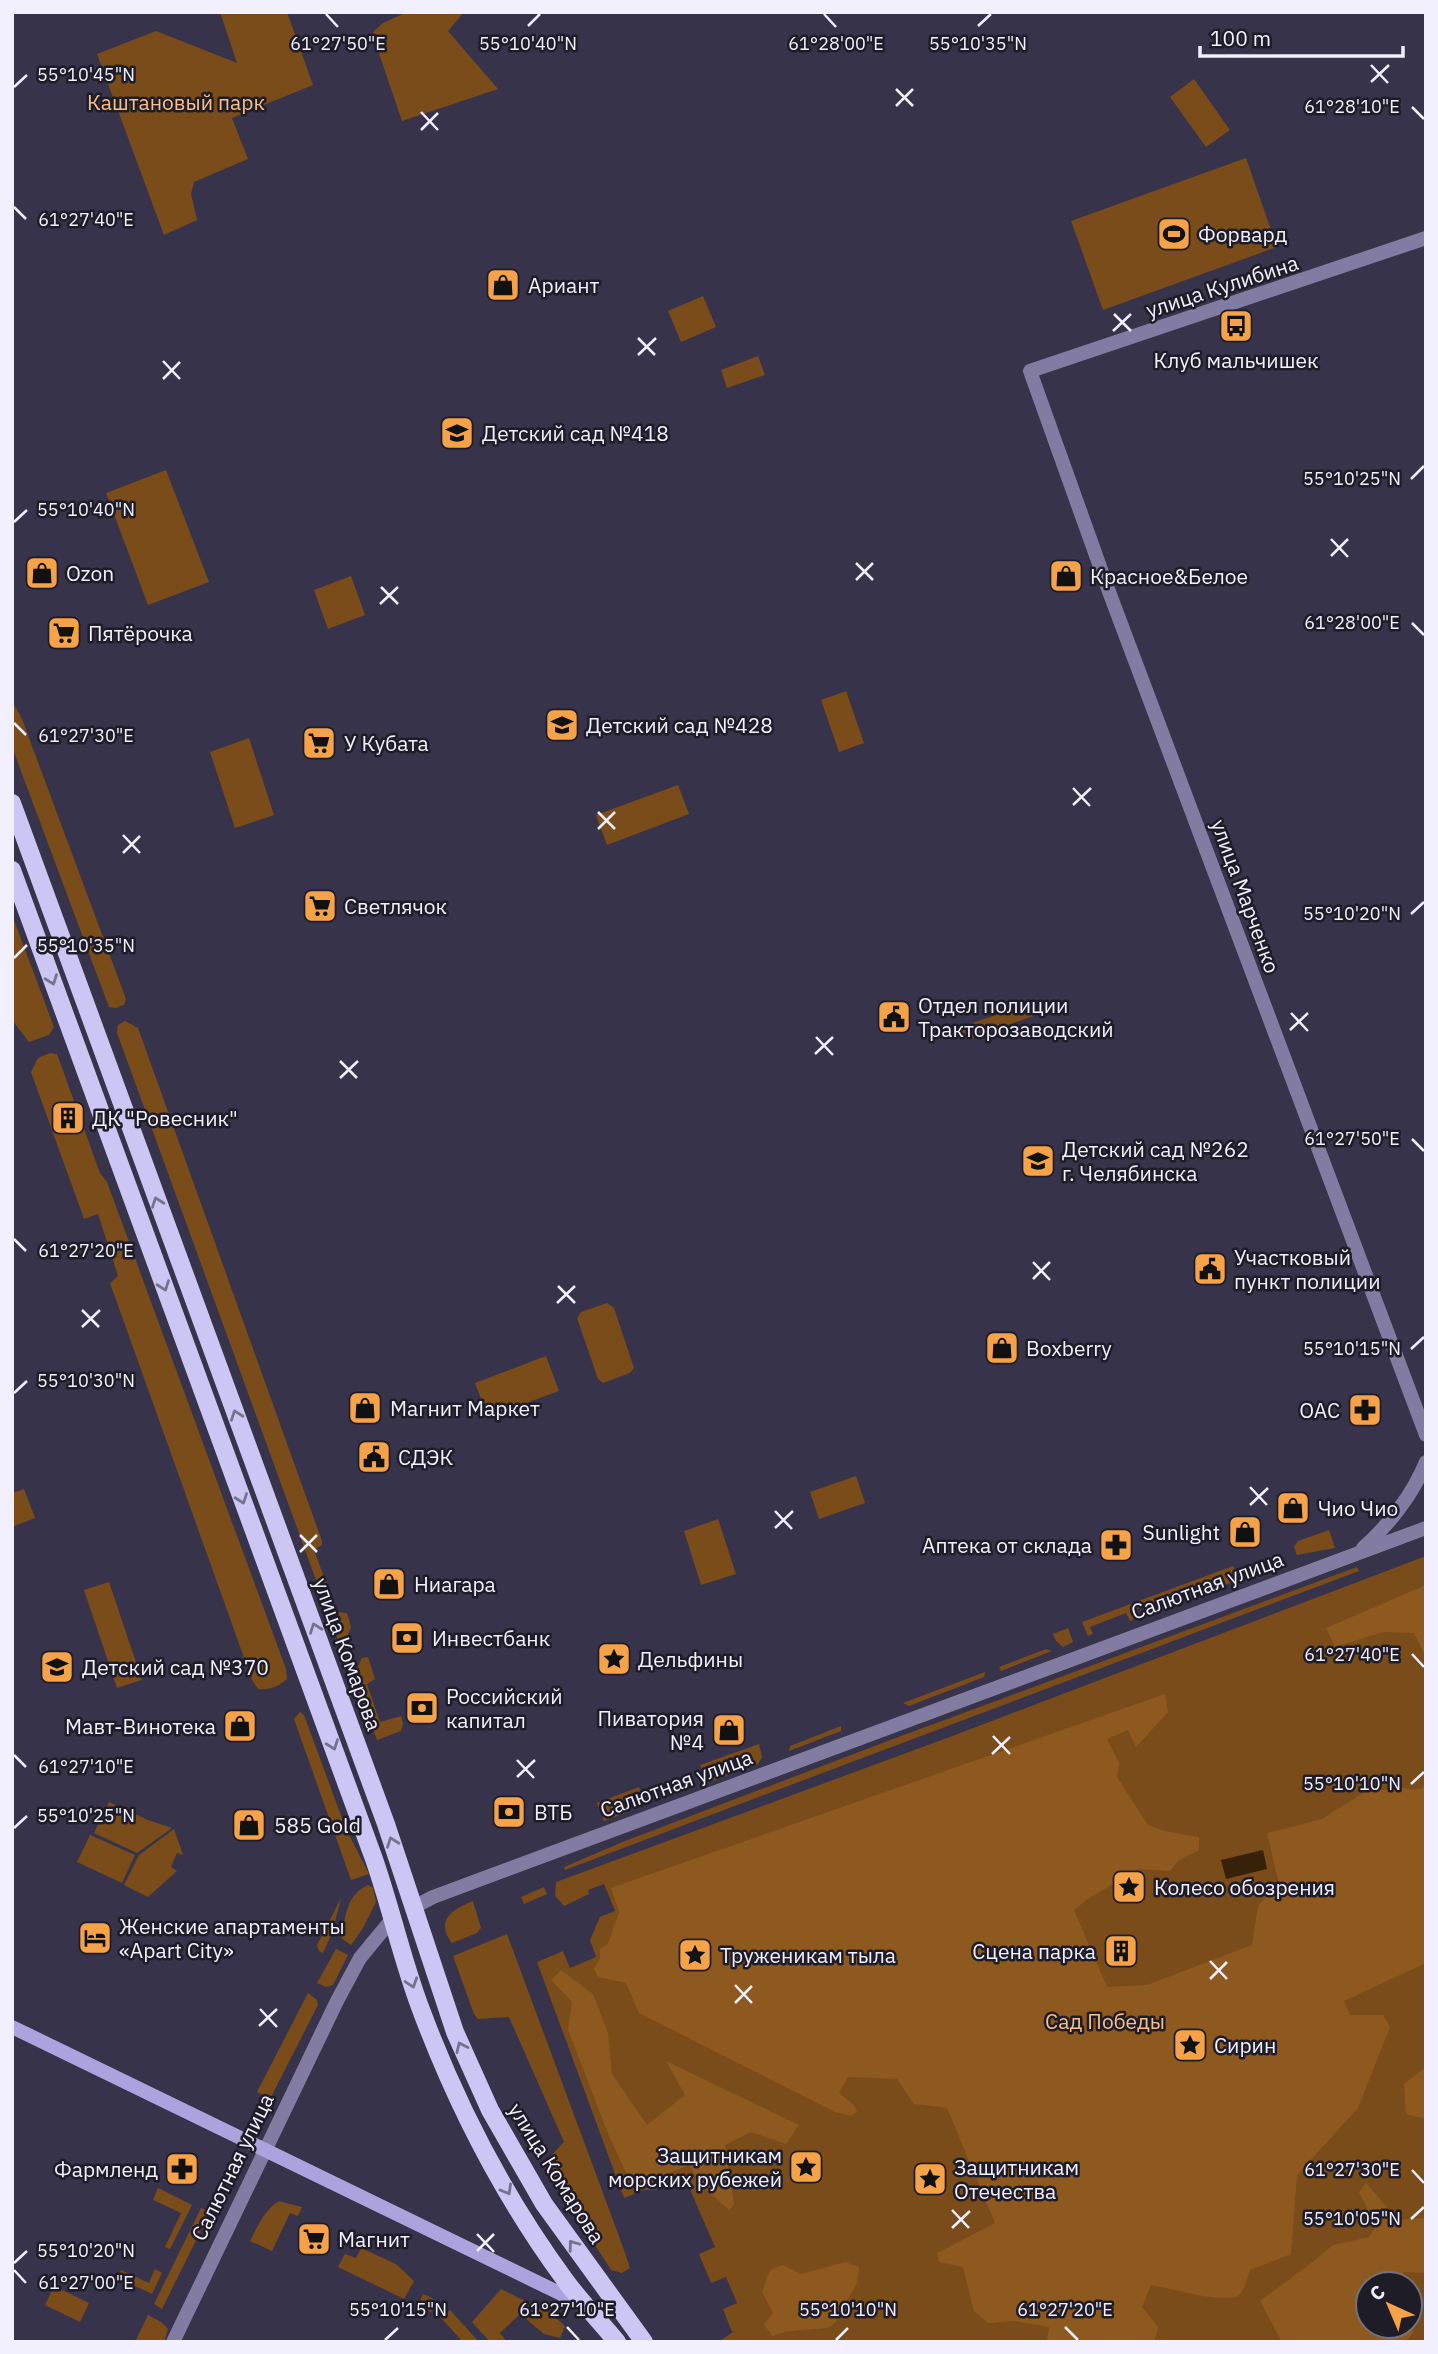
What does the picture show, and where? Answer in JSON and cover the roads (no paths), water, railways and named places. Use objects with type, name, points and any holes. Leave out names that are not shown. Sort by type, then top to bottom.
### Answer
[{"type":"main road","name":"улица Комарова","points":[[12,803],[336,1686],[414,1907],[454,2032],[490,2109],[544,2204],[645,2342]]},
{"type":"main road","points":[[12,870],[351,1795],[393,1918],[419,2006],[445,2071],[476,2137],[524,2218],[565,2280],[617,2342]]},
{"type":"main road","points":[[72,1034],[93,1027]]},
{"type":"main road","name":"Салютная улица","points":[[393,1918],[414,1907]]},
{"type":"main road","points":[[12,2027],[585,2305],[613,2300]]},
{"type":"street","name":"улица Кулибина","points":[[1030,371],[1426,238]]},
{"type":"street","name":"улица Марченко","points":[[1030,371],[1108,589],[1426,1435]]},
{"type":"street","points":[[1357,1554],[1376,1537],[1410,1493],[1426,1462]]},
{"type":"street","name":"Салютная улица","points":[[414,1907],[433,1897],[1426,1528]]},
{"type":"street","name":"Салютная улица","points":[[173,2342],[337,2001],[360,1958],[393,1918]]},
{"type":"place","name":"Форвард","points":[[1174,234]]},
{"type":"place","name":"Ариант","points":[[503,285]]},
{"type":"place","name":"Клуб мальчишек","points":[[1236,326]]},
{"type":"place","name":"Детский сад №418","points":[[457,433]]},
{"type":"place","name":"Ozon","points":[[42,573]]},
{"type":"place","name":"Красное&Белое","points":[[1066,576]]},
{"type":"place","name":"Пятёрочка","points":[[64,633]]},
{"type":"place","name":"Детский сад №428","points":[[562,725]]},
{"type":"place","name":"У Кубата","points":[[319,743]]},
{"type":"place","name":"Светлячок","points":[[320,906]]},
{"type":"place","name":"Отдел полиции Тракторозаводский","points":[[894,1017]]},
{"type":"place","name":"ДК \"Ровесник\"","points":[[68,1118]]},
{"type":"place","name":"Детский сад №262 г. Челябинска","points":[[1038,1161]]},
{"type":"place","name":"Участковый пункт полиции","points":[[1210,1269]]},
{"type":"place","name":"Boxberry","points":[[1002,1348]]},
{"type":"place","name":"Магнит Маркет","points":[[365,1408]]},
{"type":"place","name":"ОАС","points":[[1365,1410]]},
{"type":"place","name":"СДЭК","points":[[374,1457]]},
{"type":"place","name":"Чио Чио","points":[[1293,1508]]},
{"type":"place","name":"Sunlight","points":[[1245,1532]]},
{"type":"place","name":"Аптека от склада","points":[[1116,1545]]},
{"type":"place","name":"Ниагара","points":[[389,1584]]},
{"type":"place","name":"Инвестбанк","points":[[407,1638]]},
{"type":"place","name":"Дельфины","points":[[614,1659]]},
{"type":"place","name":"Детский сад №370","points":[[57,1667]]},
{"type":"place","name":"Российский капитал","points":[[422,1708]]},
{"type":"place","name":"Мавт-Винотека","points":[[240,1726]]},
{"type":"place","name":"Пиватория №4","points":[[729,1730]]},
{"type":"place","name":"ВТБ","points":[[509,1812]]},
{"type":"place","name":"585 Gold","points":[[249,1825]]},
{"type":"place","name":"Колесо обозрения","points":[[1129,1887]]},
{"type":"place","name":"Женские апартаменты «Apart City»","points":[[95,1938]]},
{"type":"place","name":"Сцена парка","points":[[1121,1951]]},
{"type":"place","name":"Труженикам тыла","points":[[695,1955]]},
{"type":"place","name":"Сирин","points":[[1190,2045]]},
{"type":"place","name":"Защитникам морских рубежей","points":[[806,2167]]},
{"type":"place","name":"Фармленд","points":[[182,2169]]},
{"type":"place","name":"Защитникам Отечества","points":[[930,2179]]},
{"type":"place","name":"Магнит","points":[[314,2239]]},
{"type":"park label","name":"Каштановый парк","points":[[176,102]]},
{"type":"park label","name":"Сад Победы","points":[[1105,2021]]}]
